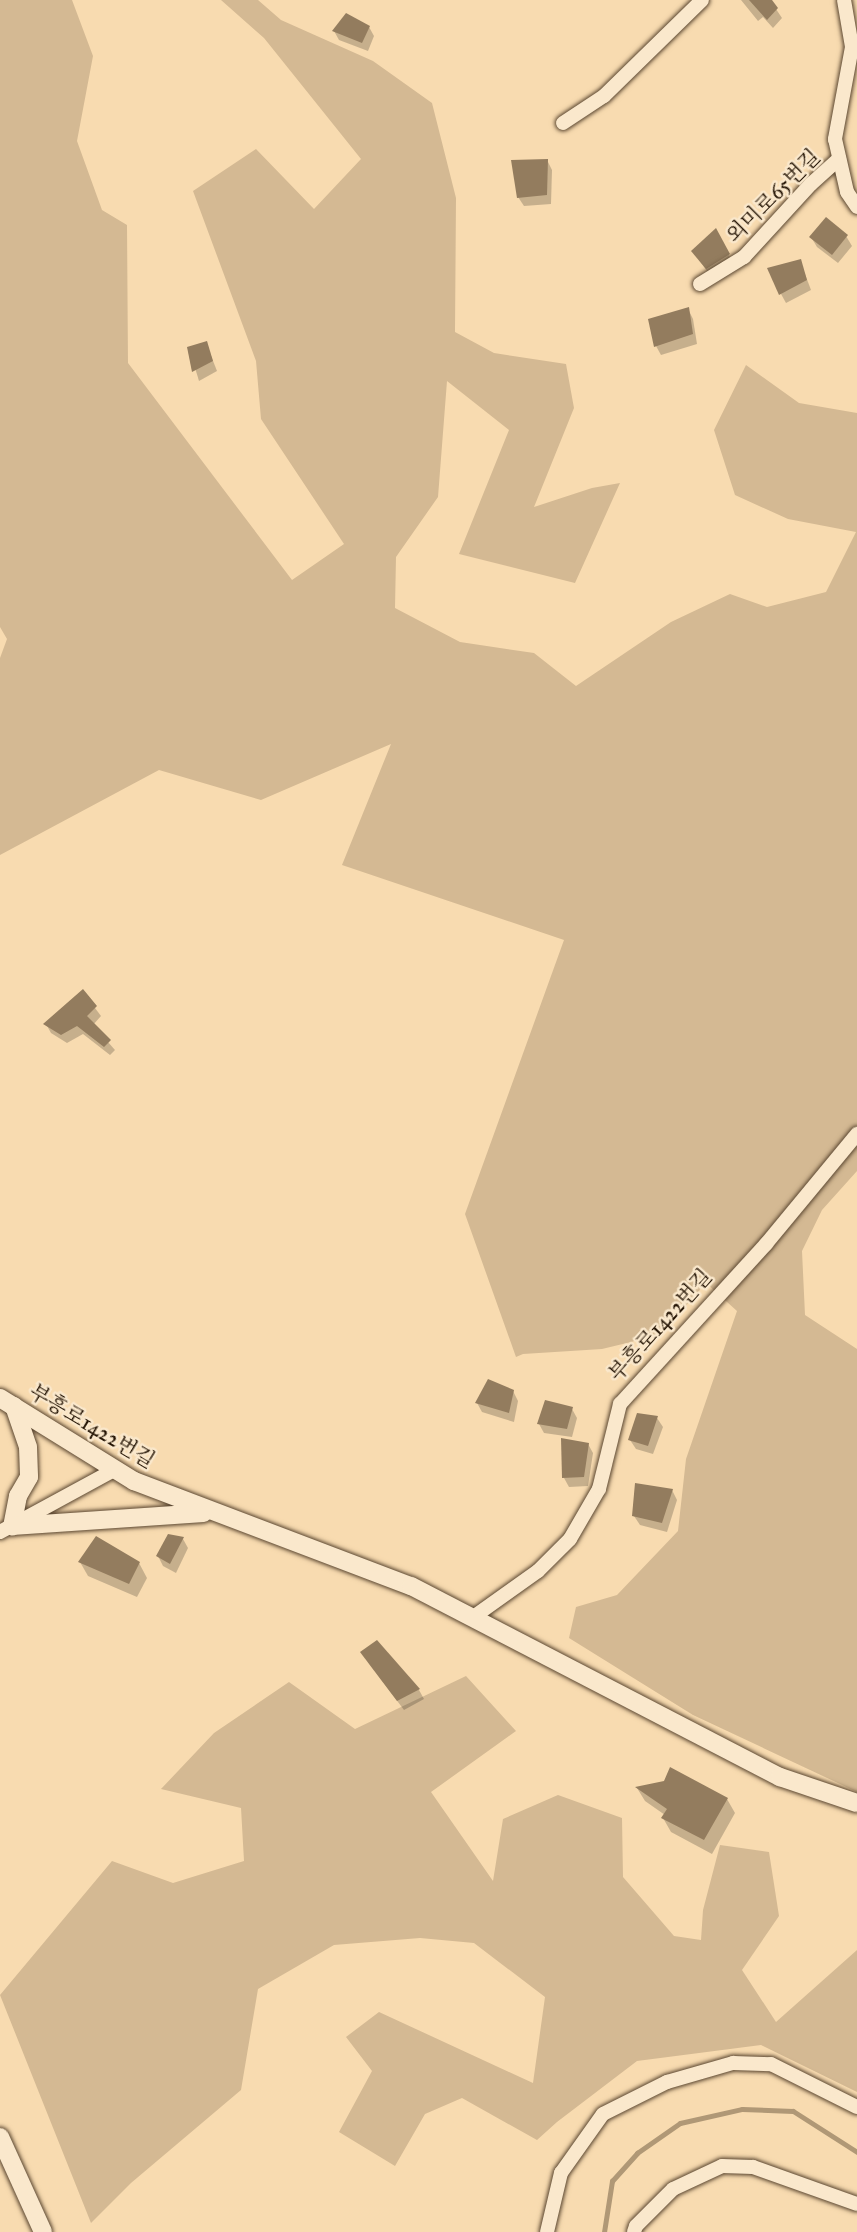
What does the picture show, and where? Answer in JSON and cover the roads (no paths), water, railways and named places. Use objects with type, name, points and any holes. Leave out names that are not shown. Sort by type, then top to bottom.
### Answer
[{"type":"street","points":[[562,123],[604,96],[702,0]]},
{"type":"street","name":"외미로65번길","points":[[844,0],[852,47],[835,139],[847,192],[857,207]]},
{"type":"street","name":"외미로65번길","points":[[700,284],[744,257],[811,184],[839,159]]},
{"type":"street","name":"부흥로1422번길","points":[[472,1618],[538,1571],[570,1539],[600,1489],[620,1404],[766,1244],[857,1134]]},
{"type":"street","points":[[6,1529],[18,1496],[29,1477],[28,1447],[7,1402]]},
{"type":"street","name":"부흥로1422번길","points":[[7,1402],[114,1470],[211,1512],[411,1586],[780,1777],[857,1803]]},
{"type":"street","points":[[6,1529],[114,1470]]},
{"type":"street","points":[[6,1529],[211,1512]]},
{"type":"street","points":[[547,2232],[561,2173],[603,2114],[667,2082],[733,2063],[771,2064],[857,2107]]},
{"type":"street","points":[[0,2137],[43,2232]]},
{"type":"street","points":[[634,2232],[636,2226],[673,2189],[722,2166],[753,2167],[857,2204]]},
{"type":"waterway","points":[[604,2232],[612,2181],[637,2153],[680,2123],[742,2109],[793,2111],[857,2152]]}]
